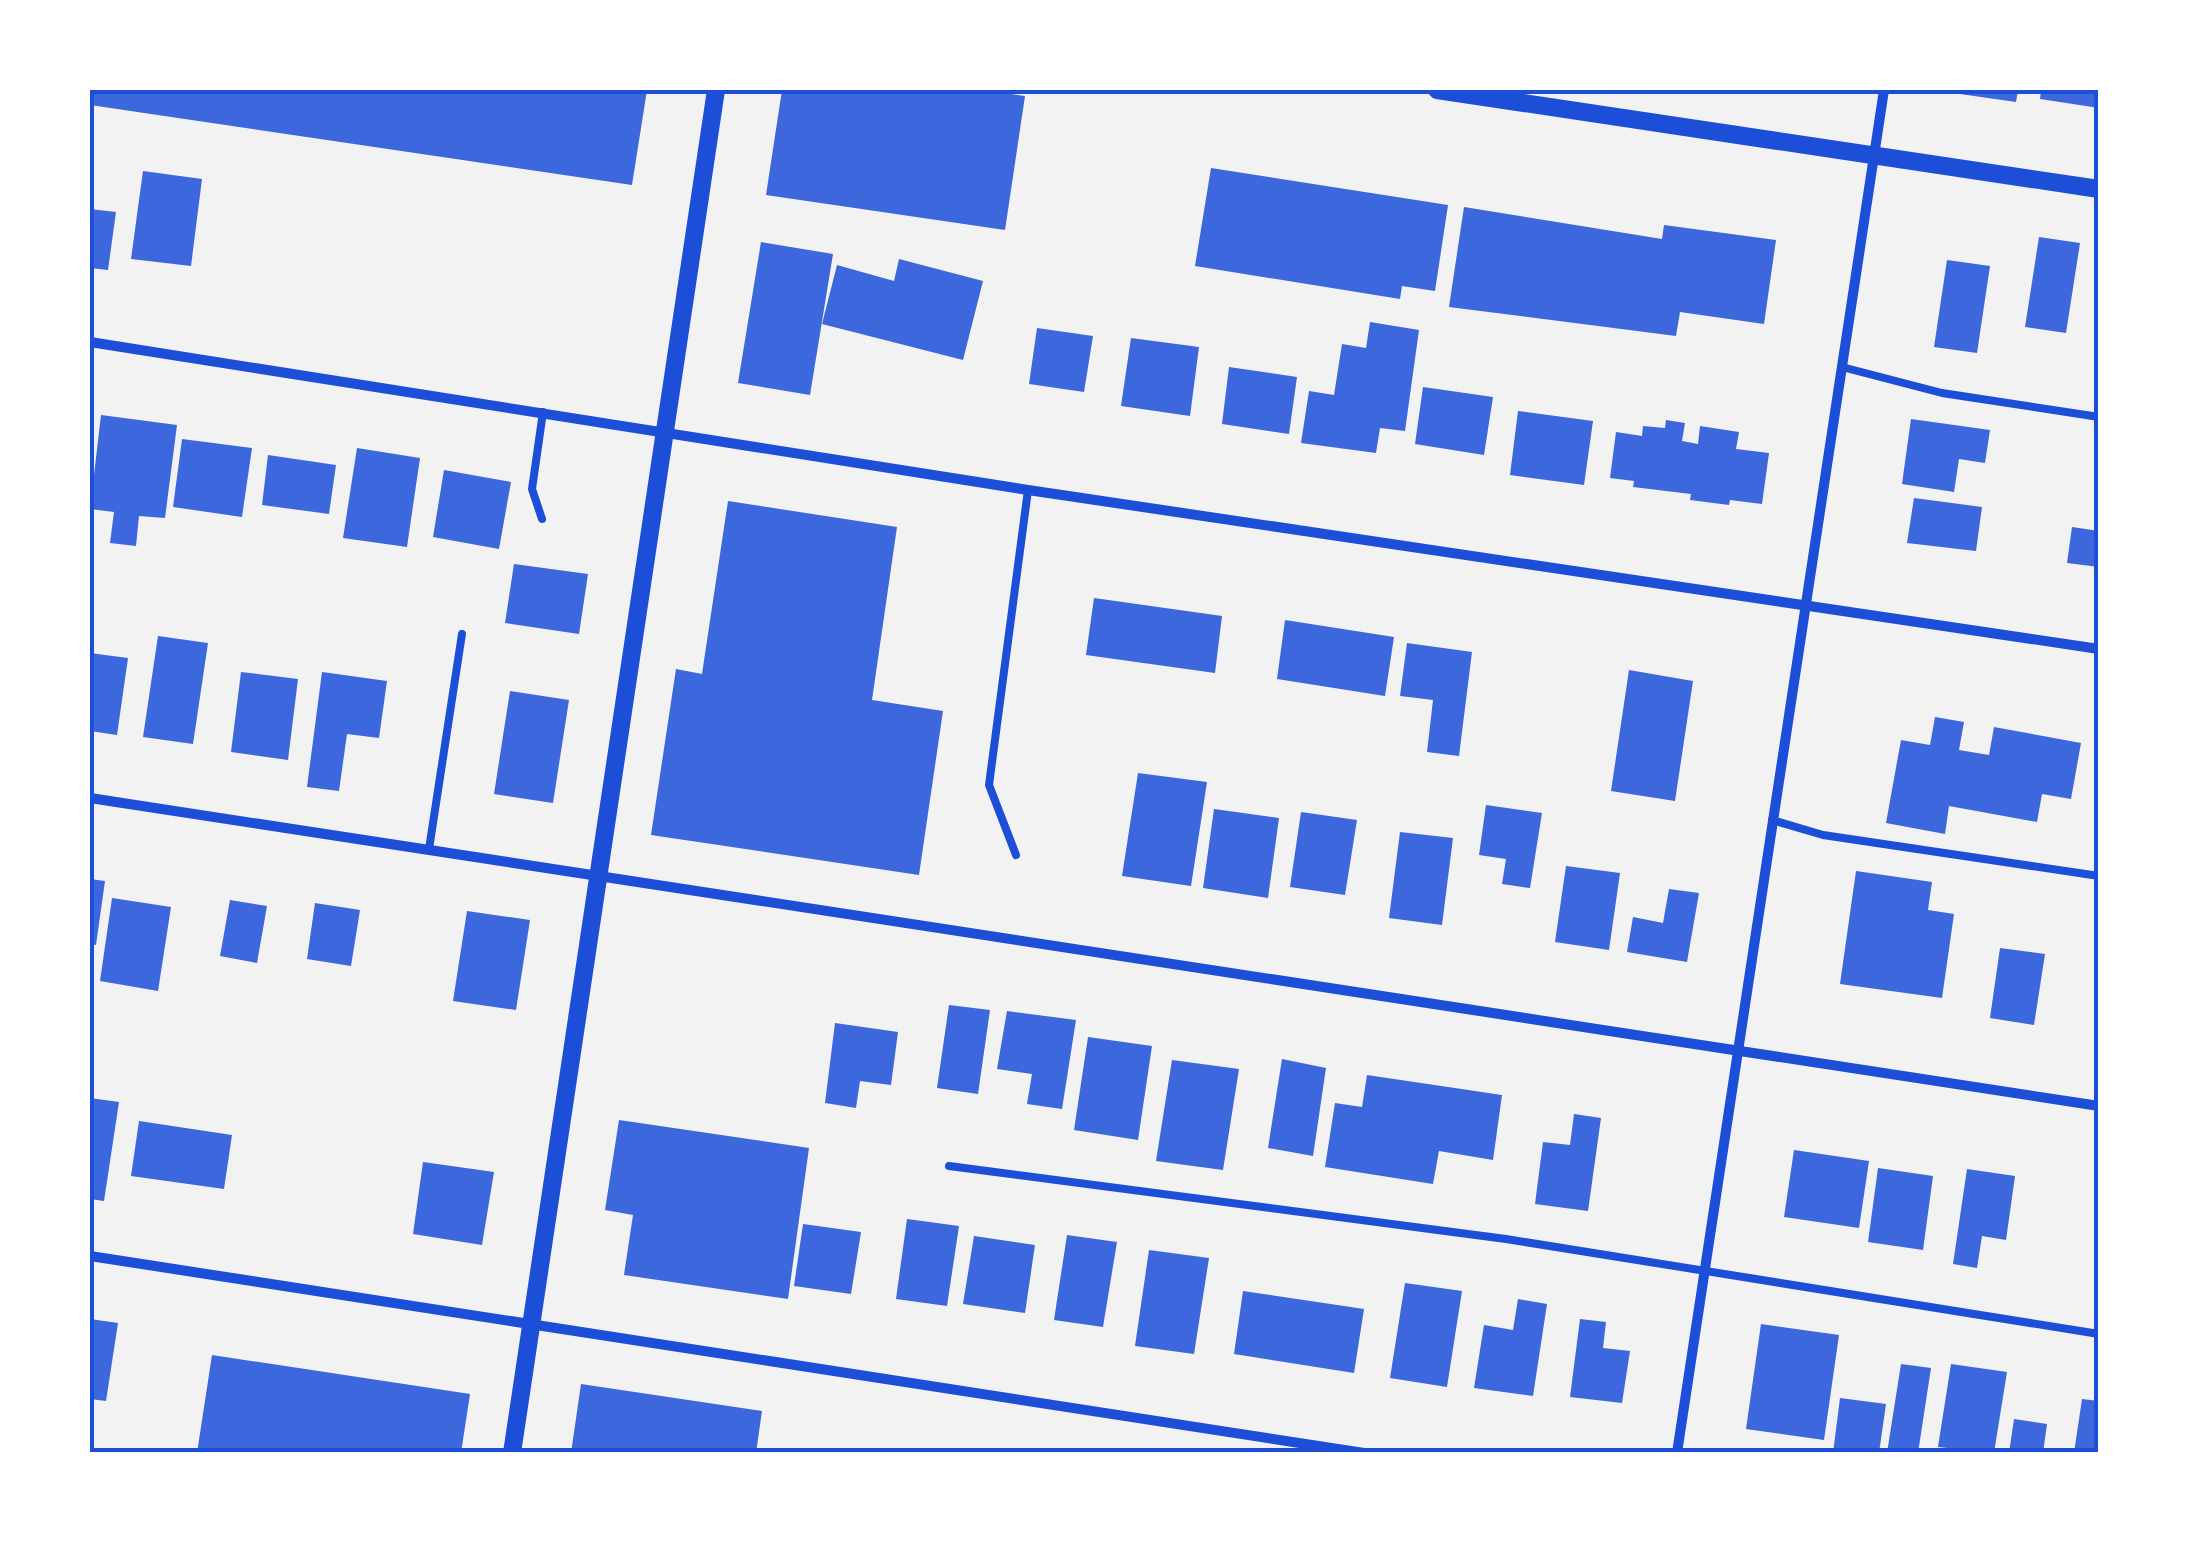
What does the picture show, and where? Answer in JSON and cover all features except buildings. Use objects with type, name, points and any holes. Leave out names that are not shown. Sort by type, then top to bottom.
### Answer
[{"type":"street","points":[[512,1453],[716,90]]},
{"type":"street","points":[[1437,90],[2099,189]]},
{"type":"street","points":[[1677,1453],[1884,90]]},
{"type":"street","points":[[90,342],[1028,490],[2099,648]]},
{"type":"street","points":[[90,798],[2099,1106]]},
{"type":"street","points":[[90,1256],[1364,1453]]},
{"type":"lane","points":[[1842,367],[1942,393],[2099,418]]},
{"type":"lane","points":[[542,519],[532,489],[544,412]]},
{"type":"lane","points":[[1016,855],[989,785],[1028,490]]},
{"type":"lane","points":[[429,849],[462,634]]},
{"type":"lane","points":[[1772,820],[1823,835],[2099,876]]},
{"type":"lane","points":[[949,1166],[1506,1239],[2099,1334]]}]
